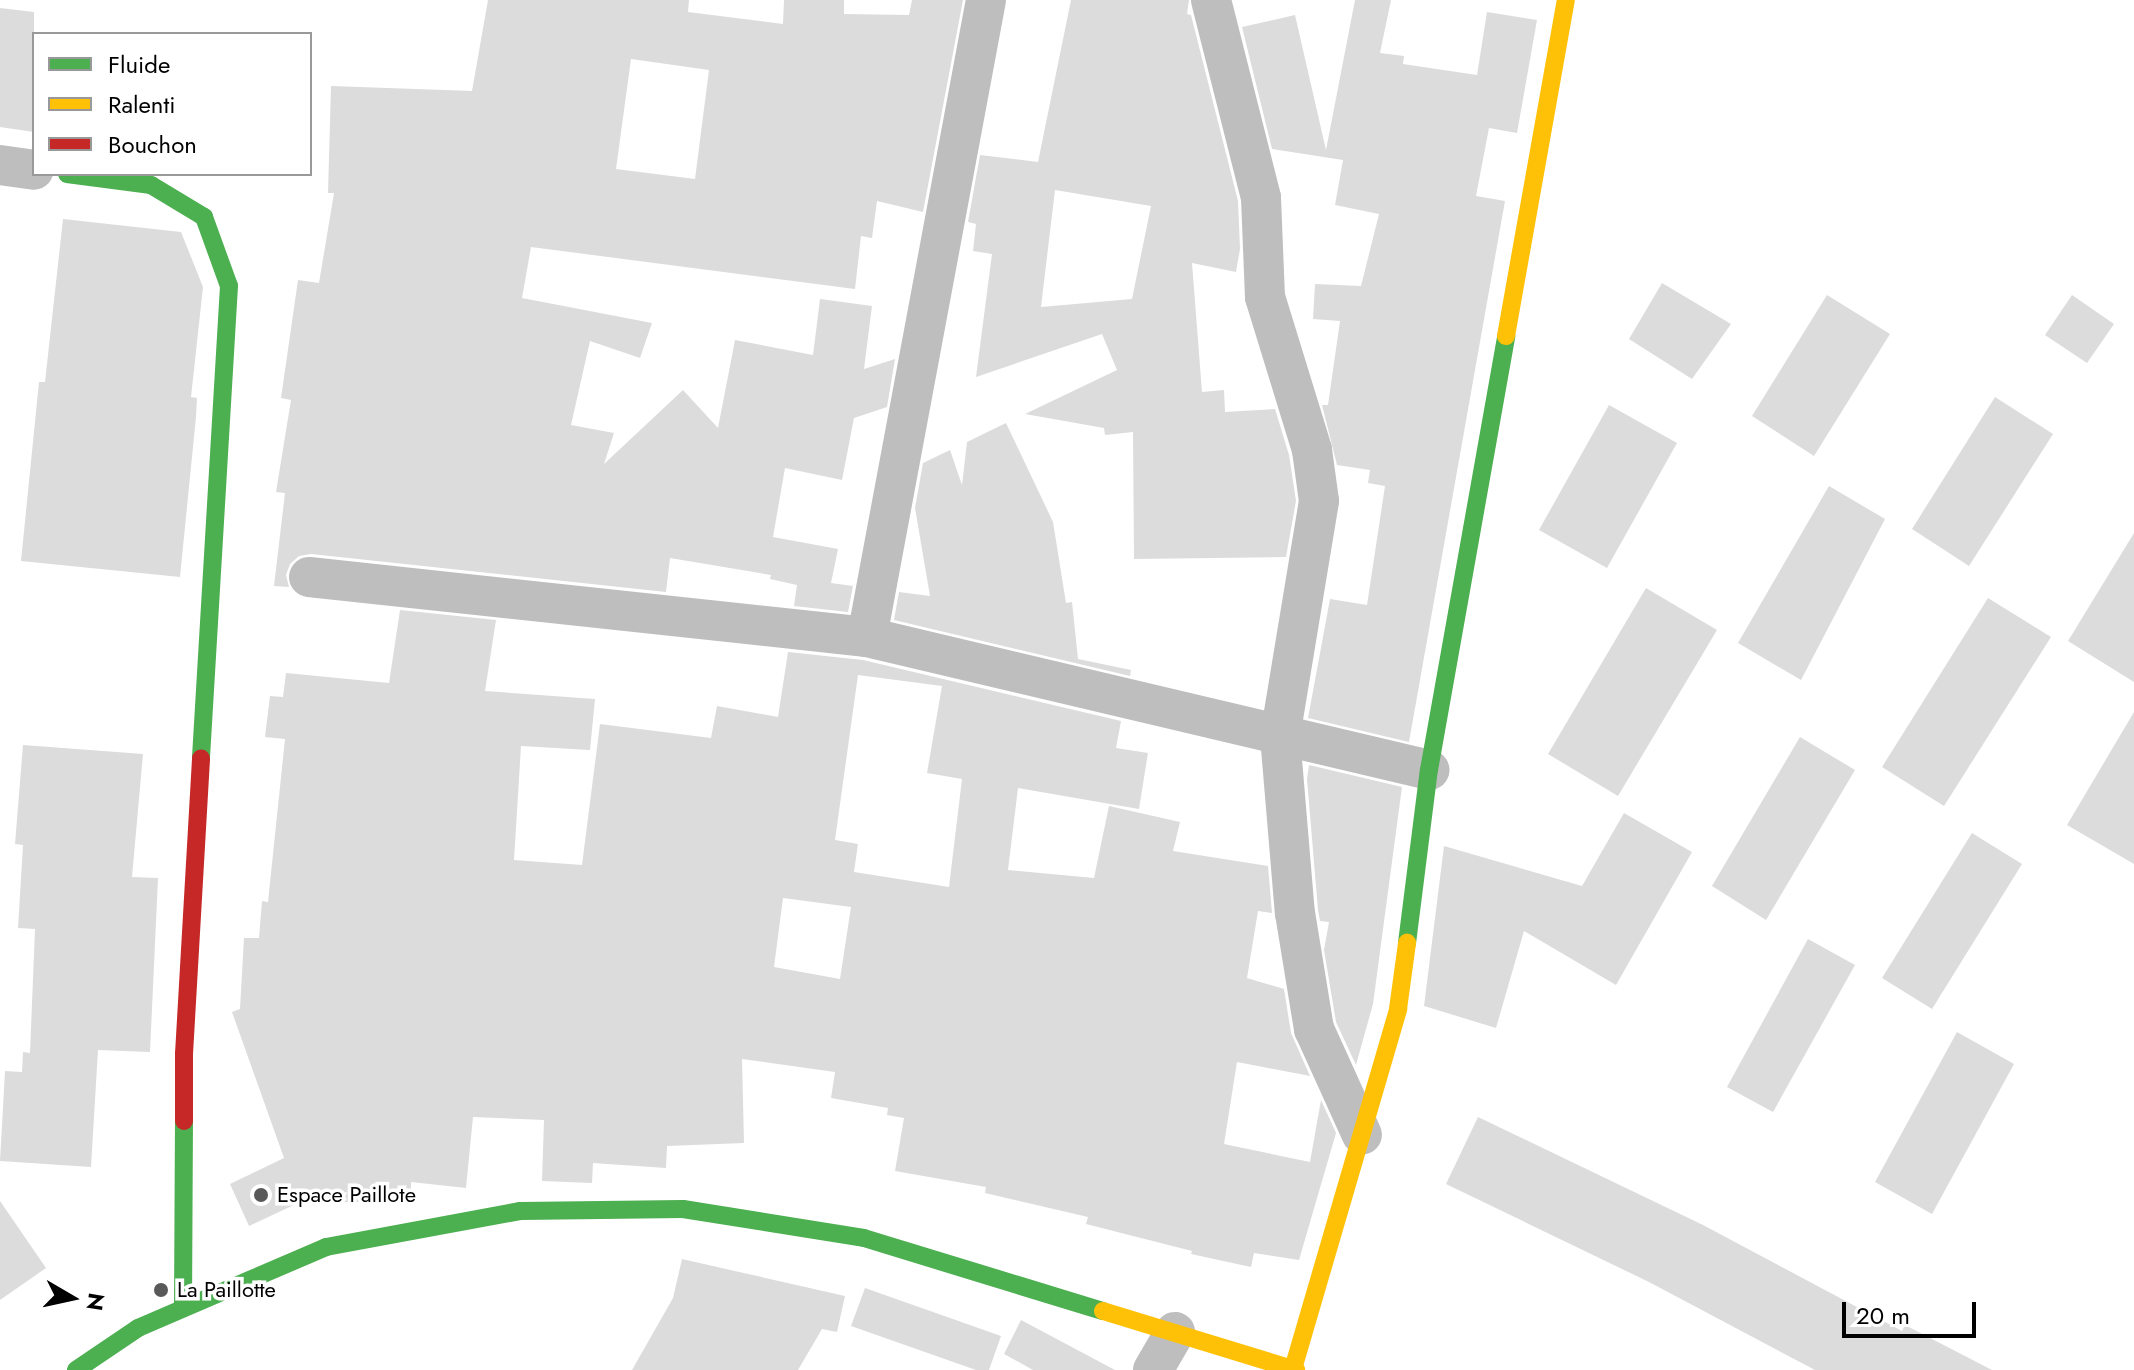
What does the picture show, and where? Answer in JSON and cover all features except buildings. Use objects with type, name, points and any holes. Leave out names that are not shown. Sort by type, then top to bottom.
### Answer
[{"type":"street","points":[[867,637],[986,0]]},
{"type":"street","points":[[1211,0],[1261,198],[1265,297],[1312,450],[1319,501],[1280,736],[1295,913],[1314,1029],[1362,1135]]},
{"type":"street","points":[[76,1370],[138,1328],[326,1247],[520,1211],[683,1209],[864,1238],[1294,1370],[1398,1009],[1429,770],[1566,0]]},
{"type":"street","points":[[0,165],[32,170]]},
{"type":"street","points":[[82,176],[151,185],[204,217],[229,286],[184,1054],[183,1308]]},
{"type":"street","points":[[309,577],[867,637],[1429,770]]},
{"type":"street","points":[[1153,1370],[1175,1332]]},
{"type":"traffic: fast","points":[[82,176],[151,185],[204,217],[229,286],[201,758]]},
{"type":"traffic: fast","points":[[1407,943],[1429,770],[1506,336]]},
{"type":"traffic: fast","points":[[183,1308],[184,1121]]},
{"type":"traffic: fast","points":[[76,1370],[138,1328],[326,1247],[520,1211],[683,1209],[864,1238],[1103,1311]]},
{"type":"traffic: slow","points":[[1506,336],[1566,0]]},
{"type":"traffic: slow","points":[[1293,1369],[1398,1009],[1407,943]]},
{"type":"traffic: slow","points":[[1103,1311],[1296,1370]]},
{"type":"traffic: jam","points":[[184,1121],[184,1054],[201,758]]},
{"type":"place","name":"Espace Paillote","points":[[261,1195]]},
{"type":"place","name":"La Paillotte","points":[[161,1290]]}]
